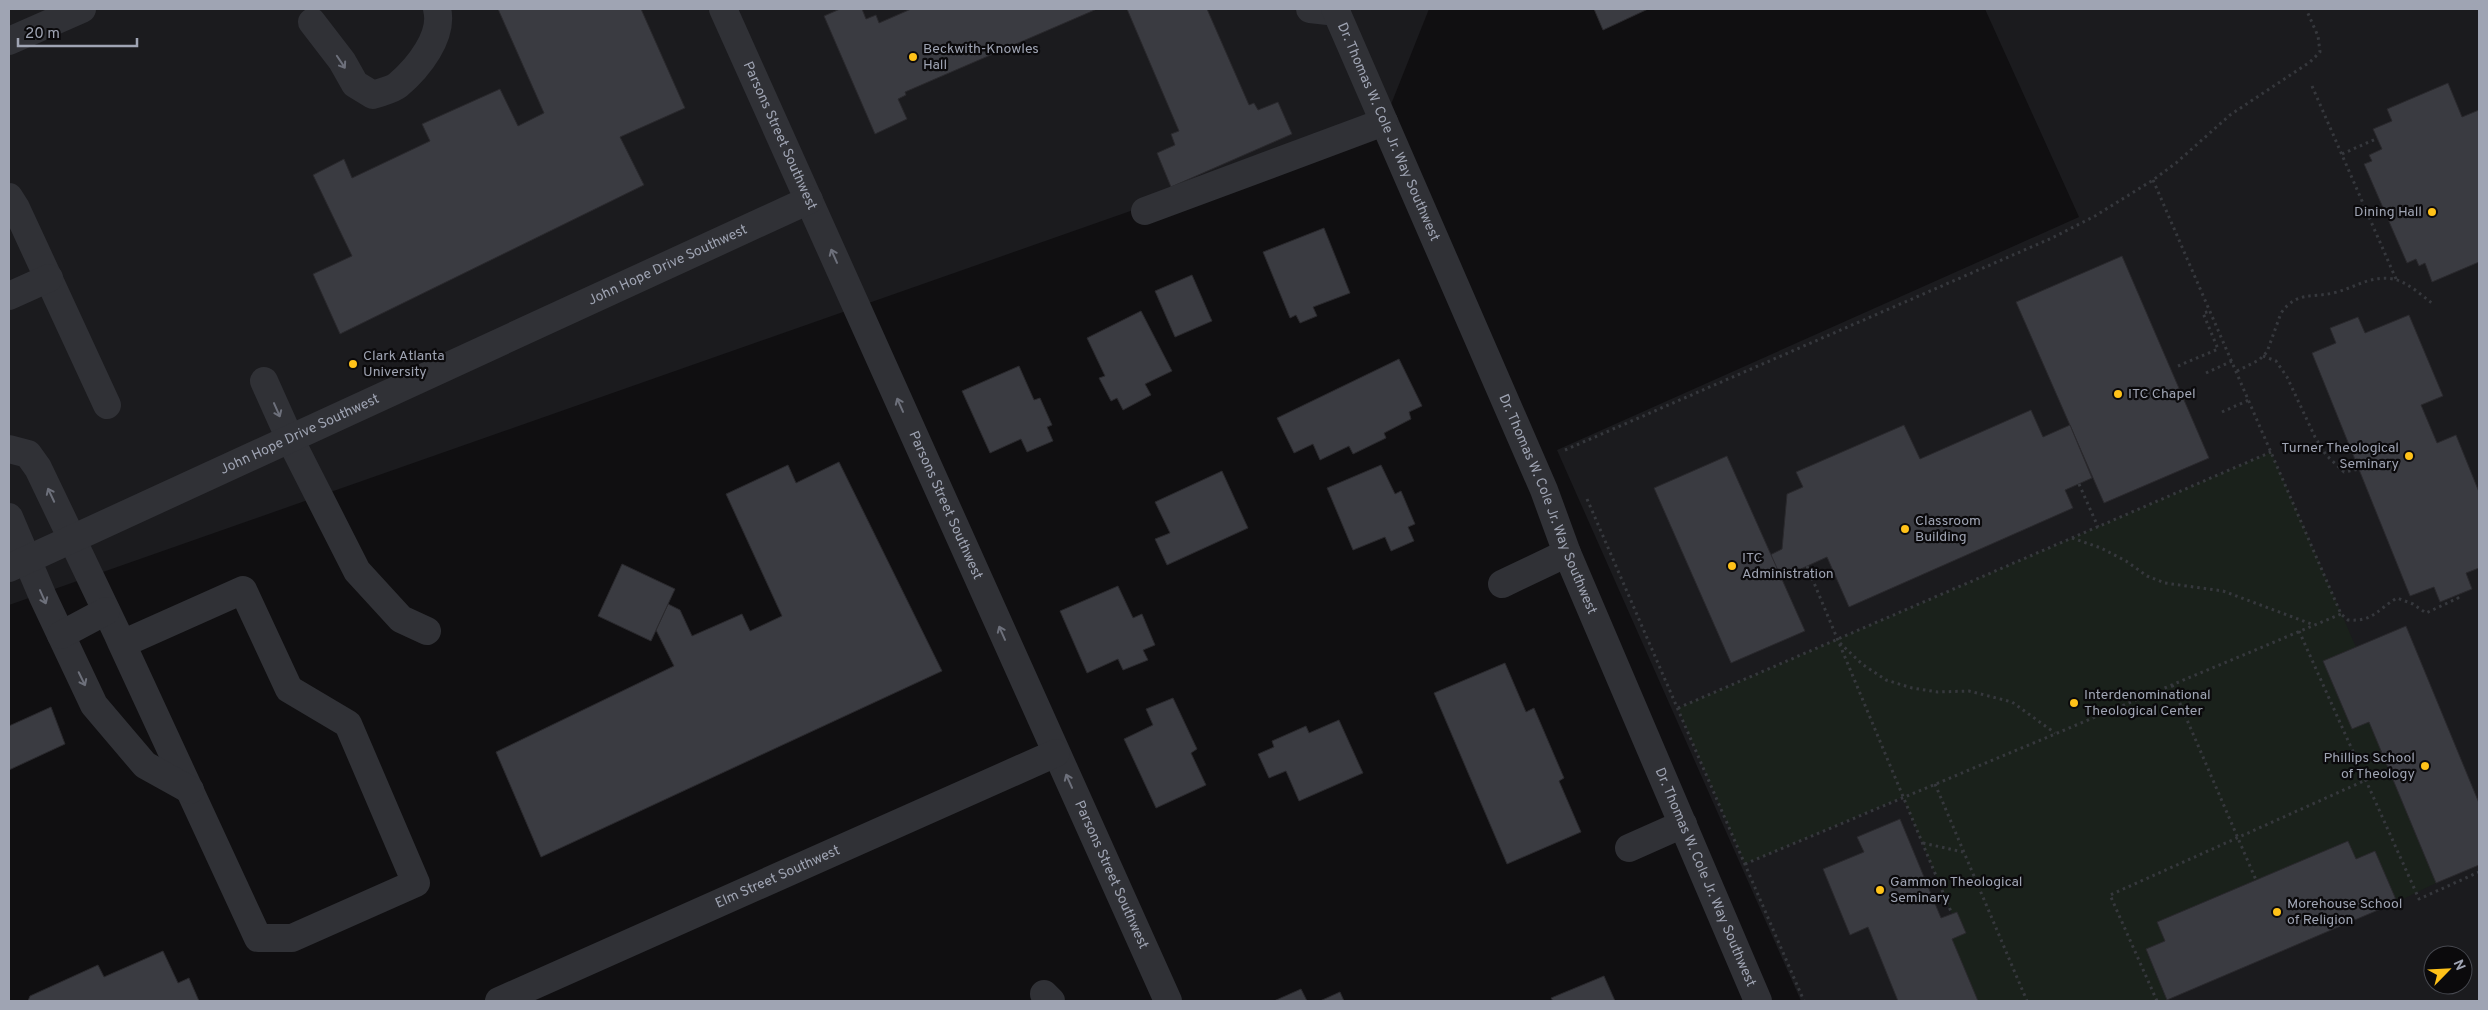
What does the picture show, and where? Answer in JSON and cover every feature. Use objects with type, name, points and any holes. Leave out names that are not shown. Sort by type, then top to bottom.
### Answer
[{"type":"street","points":[[9,41],[82,9]]},
{"type":"street","points":[[312,22],[342,61],[355,84],[373,95],[397,86],[432,46],[439,15],[437,9]]},
{"type":"street","name":"Parsons Street Southwest","points":[[723,9],[1168,1001]]},
{"type":"street","points":[[1310,9],[1336,10]]},
{"type":"street","name":"Dr. Thomas W. Cole Jr. Way Southwest","points":[[1336,10],[1544,490],[1567,553],[1758,1001]]},
{"type":"street","points":[[1145,211],[1384,122]]},
{"type":"street","points":[[9,197],[49,278],[107,405]]},
{"type":"street","name":"John Hope Drive Southwest","points":[[18,564],[809,200]]},
{"type":"street","points":[[9,296],[49,278]]},
{"type":"street","points":[[264,381],[290,439],[357,571],[401,619],[427,631]]},
{"type":"street","points":[[9,449],[28,454],[38,468],[258,938],[292,938],[416,883],[348,724],[290,689],[243,590],[122,644]]},
{"type":"street","points":[[9,517],[18,564],[61,635],[94,705],[145,765],[190,790]]},
{"type":"street","points":[[1502,584],[1567,553]]},
{"type":"street","points":[[61,635],[106,611]]},
{"type":"street","name":"Elm Street Southwest","points":[[499,1001],[1056,752]]},
{"type":"street","points":[[1629,848],[1683,824]]},
{"type":"path","points":[[1566,451],[2052,238],[2095,216],[2153,180],[2176,163],[2230,115],[2310,62],[2320,52],[2318,36],[2306,9]]},
{"type":"path","points":[[2312,86],[2396,280]]},
{"type":"path","points":[[2342,154],[2378,138]]},
{"type":"path","points":[[2153,180],[2341,614],[2348,620],[2364,619],[2377,615],[2397,598],[2413,604],[2426,613],[2458,598],[2456,596]]},
{"type":"path","points":[[2237,372],[2263,356],[2272,342],[2279,318],[2285,308],[2293,301],[2310,295],[2332,293],[2373,278],[2396,280],[2433,304]]},
{"type":"path","points":[[2178,366],[2218,349],[2203,313],[2210,311]]},
{"type":"path","points":[[2263,356],[2276,362],[2287,377],[2301,411],[2326,455],[2344,472],[2358,469]]},
{"type":"path","points":[[2206,373],[2232,361]]},
{"type":"path","points":[[2222,412],[2249,400]]},
{"type":"path","points":[[1562,442],[1569,459]]},
{"type":"path","points":[[1678,708],[2271,452]]},
{"type":"path","points":[[2079,484],[2098,527]]},
{"type":"path","points":[[1584,493],[1804,1001]]},
{"type":"path","points":[[2072,538],[2101,548],[2126,561],[2147,576],[2165,583],[2223,591],[2314,625]]},
{"type":"path","points":[[1807,566],[1952,914]]},
{"type":"path","points":[[1745,864],[2341,614]]},
{"type":"path","points":[[2299,631],[2418,899],[2479,872]]},
{"type":"path","points":[[1838,640],[1862,664],[1886,680],[1912,688],[1938,692],[1969,691],[2012,702],[2055,733]]},
{"type":"path","points":[[2172,685],[2256,880]]},
{"type":"path","points":[[2157,1001],[2110,895],[2366,780]]},
{"type":"path","points":[[1935,784],[2027,1001]]},
{"type":"path","points":[[1922,843],[1964,852]]},
{"type":"shaded area","name":"Clark Atlanta University","points":[[9,9],[1429,9],[1384,122],[9,605]]},
{"type":"shaded area","name":"Interdenominational Theological Center","points":[[1985,9],[2479,9],[2479,1001],[1801,1001],[1557,450],[2079,217]]},
{"type":"shaded area","points":[[2271,452],[2356,647],[2323,661],[2352,729],[2369,722],[2436,883],[2397,902],[2375,851],[2356,859],[2348,841],[2157,922],[2165,941],[2146,950],[2167,1001],[1978,1001],[1952,939],[1966,933],[1957,912],[1952,914],[1903,797],[1745,864],[1678,708]]},
{"type":"building","points":[[498,9],[641,9],[685,108],[620,137],[644,185],[340,334],[313,274],[352,256],[313,175],[344,159],[352,178],[430,141],[422,124],[500,89],[518,126],[544,113]]},
{"type":"building","name":"Beckwith-Knowles Hall","points":[[840,9],[862,9],[866,19],[876,15],[879,23],[911,9],[1097,9],[905,92],[906,95],[898,99],[907,119],[875,134],[824,16]]},
{"type":"building","points":[[1127,9],[1207,9],[1249,105],[1254,103],[1258,110],[1278,102],[1292,134],[1171,187],[1157,153],[1175,145],[1171,134],[1179,131]]},
{"type":"building","points":[[1594,9],[1648,9],[1603,30]]},
{"type":"building","name":"Dining Hall","points":[[2448,83],[2462,117],[2479,110],[2479,262],[2432,282],[2425,263],[2419,266],[2416,259],[2407,263],[2364,164],[2372,161],[2369,155],[2382,149],[2373,129],[2392,121],[2387,109]]},
{"type":"building","points":[[1324,228],[1350,293],[1313,307],[1317,316],[1300,323],[1296,315],[1290,318],[1263,252]]},
{"type":"building","name":"ITC Chapel","points":[[2122,256],[2209,458],[2104,503],[2016,302]]},
{"type":"building","points":[[1192,275],[1212,321],[1175,337],[1155,291]]},
{"type":"building","points":[[1141,311],[1172,371],[1145,384],[1151,395],[1123,410],[1117,398],[1111,401],[1099,378],[1105,376],[1087,338]]},
{"type":"building","name":"Turner Theological Seminary","points":[[2409,315],[2443,396],[2421,405],[2437,443],[2456,435],[2479,492],[2479,568],[2466,573],[2472,589],[2440,602],[2434,587],[2410,596],[2312,353],[2336,343],[2330,328],[2358,317],[2365,333]]},
{"type":"building","points":[[1399,359],[1422,406],[1409,412],[1411,419],[1384,433],[1386,438],[1353,454],[1349,446],[1320,460],[1313,444],[1294,453],[1277,418]]},
{"type":"building","points":[[1019,366],[1034,400],[1040,398],[1052,425],[1047,427],[1053,441],[1027,452],[1021,439],[990,453],[962,391]]},
{"type":"building","name":"Classroom Building","points":[[2031,410],[2043,437],[2070,425],[2092,478],[2065,490],[2073,508],[1849,607],[1827,557],[1781,578],[1770,555],[1782,549],[1787,494],[1803,487],[1796,472],[1904,425],[1920,459]]},
{"type":"building","name":"ITC Administration","points":[[1727,456],[1805,631],[1731,663],[1654,488]]},
{"type":"building","points":[[839,462],[942,671],[541,857],[496,752],[674,666],[656,630],[668,604],[680,610],[692,636],[742,614],[750,631],[782,616],[726,494],[788,465],[796,483]]},
{"type":"building","points":[[1381,465],[1395,494],[1401,491],[1415,524],[1408,527],[1414,541],[1391,551],[1385,537],[1353,550],[1327,488]]},
{"type":"building","points":[[1222,471],[1248,528],[1167,565],[1155,539],[1170,533],[1155,502]]},
{"type":"building","points":[[622,564],[675,589],[651,641],[598,616]]},
{"type":"building","points":[[1118,586],[1133,618],[1142,614],[1155,645],[1143,650],[1148,660],[1123,670],[1118,659],[1087,673],[1060,611]]},
{"type":"building","name":"Phillips School of Theology","points":[[2406,626],[2479,803],[2479,865],[2436,883],[2369,722],[2352,729],[2323,661]]},
{"type":"building","points":[[1505,663],[1526,712],[1534,708],[1564,778],[1559,781],[1581,832],[1507,864],[1434,693]]},
{"type":"building","points":[[1173,698],[1197,749],[1191,753],[1206,785],[1156,808],[1124,739],[1153,725],[1146,709]]},
{"type":"building","points":[[51,707],[65,744],[9,770],[9,726]]},
{"type":"building","points":[[1339,720],[1363,773],[1299,801],[1286,771],[1269,778],[1258,754],[1274,747],[1272,741],[1306,726],[1309,733]]},
{"type":"building","name":"Gammon Theological Seminary","points":[[1900,819],[1941,918],[1957,912],[1966,933],[1952,939],[1978,1001],[1898,1001],[1868,927],[1850,935],[1823,869],[1864,852],[1857,837]]},
{"type":"building","name":"Morehouse School of Religion","points":[[2348,841],[2356,859],[2375,851],[2397,902],[2167,1000],[2146,949],[2165,941],[2157,922]]},
{"type":"building","points":[[163,951],[178,983],[189,978],[199,1001],[28,1001],[30,996],[98,965],[104,977]]},
{"type":"building","points":[[1604,976],[1615,1001],[1553,1001],[1551,998]]},
{"type":"building","points":[[1301,989],[1307,1001],[1274,1001]]},
{"type":"building","points":[[1340,992],[1344,1001],[1320,1001]]},
{"type":"place","name":"Beckwith-Knowles Hall","points":[[913,57]]},
{"type":"place","name":"Dining Hall","points":[[2432,212]]},
{"type":"place","name":"Clark Atlanta University","points":[[353,364]]},
{"type":"place","name":"ITC Chapel","points":[[2118,394]]},
{"type":"place","name":"Turner Theological Seminary","points":[[2409,456]]},
{"type":"place","name":"Classroom Building","points":[[1905,529]]},
{"type":"place","name":"ITC Administration","points":[[1732,566]]},
{"type":"place","name":"Interdenominational Theological Center","points":[[2074,703]]},
{"type":"place","name":"Phillips School of Theology","points":[[2425,766]]},
{"type":"place","name":"Gammon Theological Seminary","points":[[1880,890]]},
{"type":"place","name":"Morehouse School of Religion","points":[[2277,912]]}]
